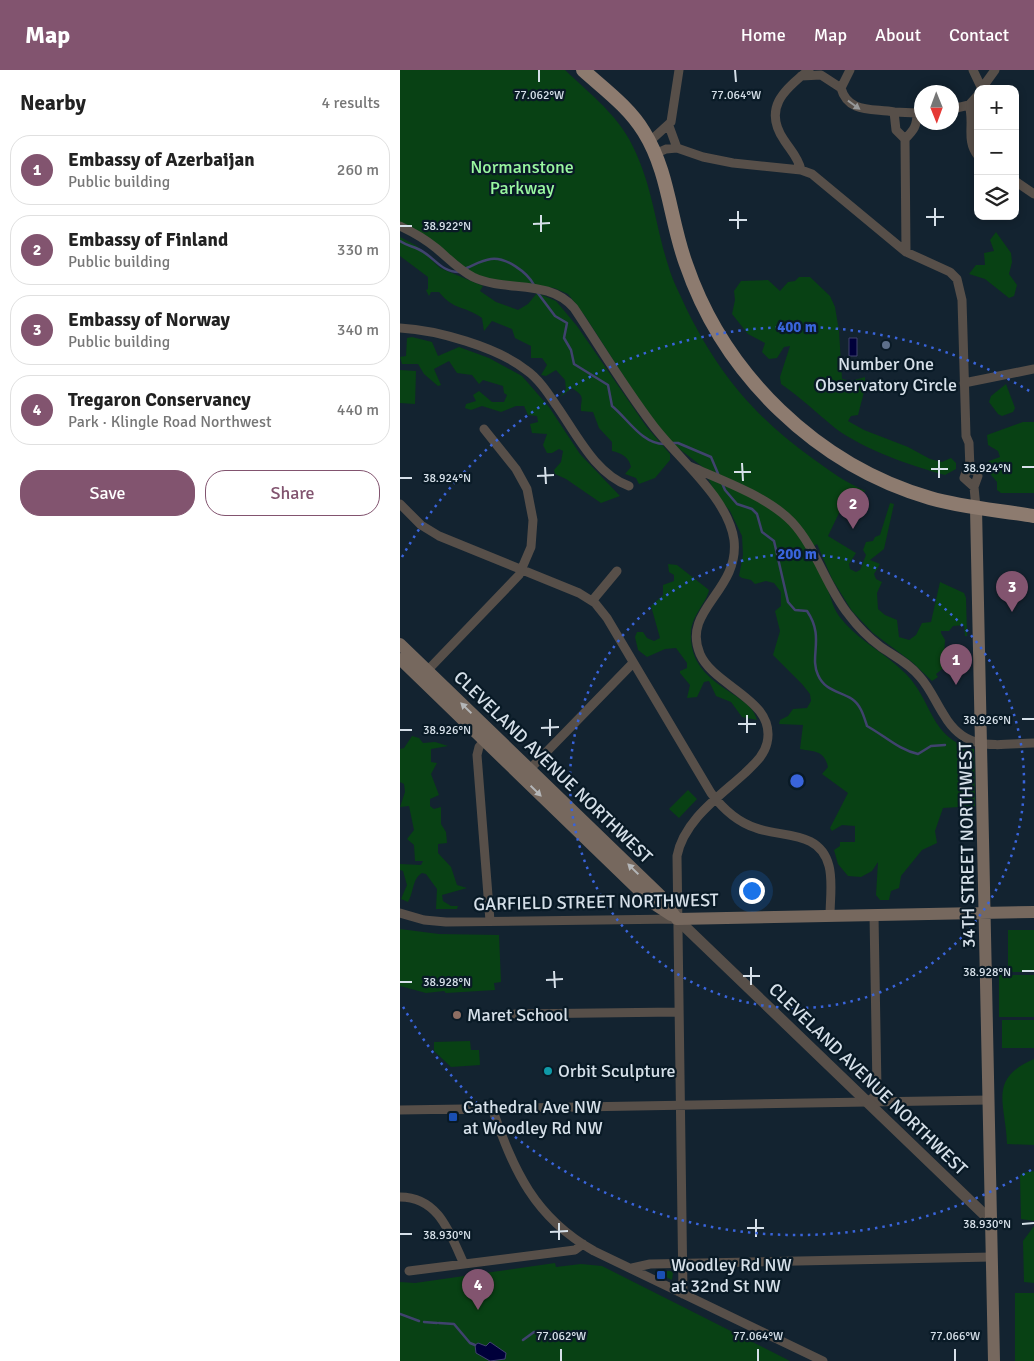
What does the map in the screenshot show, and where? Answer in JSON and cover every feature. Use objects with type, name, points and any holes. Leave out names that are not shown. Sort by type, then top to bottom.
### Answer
[{"type":"main road","points":[[583,70],[631,115],[652,148],[664,178],[680,246],[695,287],[722,340],[764,395],[802,430],[853,465],[904,490],[976,508],[1034,516]]},
{"type":"main road","name":"34TH STREET NORTHWEST","points":[[976,508],[994,1361]]},
{"type":"main road","name":"CLEVELAND AVENUE NORTHWEST","points":[[400,644],[424,675],[593,838],[660,895],[677,919]]},
{"type":"main road","name":"CLEVELAND AVENUE NORTHWEST","points":[[400,659],[424,675]]},
{"type":"main road","name":"GARFIELD STREET NORTHWEST","points":[[677,919],[1034,912]]},
{"type":"street","points":[[652,148],[669,126],[672,118],[679,70]]},
{"type":"street","points":[[841,88],[850,70]]},
{"type":"street","points":[[973,70],[980,85]]},
{"type":"street","points":[[985,85],[995,70]]},
{"type":"street","points":[[801,170],[799,159],[784,141],[774,123],[774,114],[776,106],[787,90],[805,73],[821,76],[841,88],[843,94],[856,107],[862,110],[914,112]]},
{"type":"street","points":[[959,107],[969,105],[974,99]]},
{"type":"street","points":[[969,105],[971,112],[971,144],[974,149]]},
{"type":"street","points":[[894,112],[896,130],[905,139],[906,252]]},
{"type":"street","points":[[669,126],[677,148]]},
{"type":"street","points":[[905,139],[914,130]]},
{"type":"street","points":[[652,148],[677,148],[703,157],[733,163],[801,170],[812,174],[906,252],[942,267],[957,279],[962,300],[966,436],[964,442],[968,472],[965,480],[974,487]]},
{"type":"street","points":[[1019,185],[1034,194]]},
{"type":"street","points":[[400,226],[416,234],[463,270],[490,282],[536,288],[560,295],[574,308],[668,444],[724,511],[731,526],[734,544],[733,561],[728,578],[701,617],[697,630],[698,647],[702,658],[712,671],[759,709],[768,730],[767,745],[760,758],[690,826],[679,848],[676,865],[683,1294]]},
{"type":"street","points":[[400,328],[478,345],[525,369],[552,398],[586,452],[620,483],[629,486]]},
{"type":"street","points":[[964,383],[1034,369]]},
{"type":"street","points":[[424,675],[523,570],[533,536],[530,499],[519,474],[484,429]]},
{"type":"street","points":[[687,465],[724,481],[769,505],[790,521],[806,540],[834,594],[855,623],[876,643],[919,675],[947,721],[959,735],[968,741],[982,744],[1034,743]]},
{"type":"street","points":[[968,472],[977,472],[978,476],[974,487],[976,508]]},
{"type":"street","points":[[400,504],[421,525],[439,536],[579,593],[592,601],[607,618],[716,800],[731,815],[750,826],[767,832],[800,836],[818,847],[829,866],[830,916]]},
{"type":"street","points":[[592,601],[617,570]]},
{"type":"street","points":[[526,773],[633,663]]},
{"type":"street","points":[[488,736],[479,747],[477,755],[490,921]]},
{"type":"street","name":"GARFIELD STREET NORTHWEST","points":[[400,913],[437,921],[677,919]]},
{"type":"street","points":[[867,1102],[874,1097],[877,1089],[874,915]]},
{"type":"street","name":"CLEVELAND AVENUE NORTHWEST","points":[[677,919],[992,1222]]},
{"type":"street","points":[[515,1014],[678,1012]]},
{"type":"street","points":[[400,1110],[989,1100]]},
{"type":"street","points":[[492,1108],[512,1161],[529,1194],[552,1220],[583,1244],[823,1361]]},
{"type":"street","points":[[400,1197],[420,1200],[435,1210],[443,1220],[464,1264]]},
{"type":"street","points":[[409,1271],[575,1250],[583,1244]]},
{"type":"street","points":[[632,1268],[644,1264],[992,1257]]},
{"type":"green space","name":"Normanstone Parkway","points":[[400,70],[565,70],[591,94],[608,110],[623,129],[637,155],[648,187],[664,251],[673,278],[699,333],[725,374],[755,410],[791,442],[838,476],[866,491],[860,493],[850,490],[828,536],[856,553],[849,564],[850,569],[856,572],[860,570],[866,555],[863,550],[866,542],[873,541],[875,537],[880,535],[890,503],[894,504],[884,549],[870,560],[880,564],[874,574],[876,579],[882,582],[877,593],[878,609],[885,615],[897,620],[899,637],[909,640],[916,635],[922,623],[931,622],[940,582],[964,593],[966,598],[967,636],[965,636],[964,625],[953,626],[949,631],[941,631],[941,633],[945,640],[944,656],[956,660],[965,657],[965,664],[946,666],[936,674],[938,677],[932,681],[912,662],[873,633],[852,611],[832,579],[817,544],[807,551],[823,578],[837,613],[846,624],[905,673],[922,696],[940,728],[948,737],[959,744],[974,749],[975,806],[943,808],[935,831],[937,843],[922,850],[901,876],[899,888],[891,891],[889,900],[880,900],[876,895],[878,862],[872,871],[861,877],[848,876],[838,864],[834,850],[840,846],[840,842],[855,842],[855,826],[842,825],[832,831],[830,828],[848,793],[822,774],[828,767],[824,757],[818,753],[800,749],[803,725],[779,724],[780,720],[788,716],[793,709],[807,708],[811,701],[810,694],[802,684],[773,655],[780,631],[775,611],[781,606],[781,592],[774,583],[766,581],[755,584],[751,580],[739,576],[743,555],[742,536],[730,511],[715,494],[704,468],[669,441],[648,414],[585,316],[568,294],[554,288],[500,283],[471,274],[459,262],[430,245],[400,223]]},
{"type":"green space","points":[[996,232],[1011,253],[1012,262],[1009,274],[1017,285],[1014,296],[1009,298],[985,279],[969,274],[976,265],[985,265],[984,253],[994,251],[990,240]]},
{"type":"green space","points":[[400,237],[417,246],[440,268],[483,286],[480,291],[496,302],[518,310],[528,304],[537,293],[556,301],[577,326],[646,426],[670,454],[670,460],[655,478],[639,484],[636,478],[625,474],[631,467],[628,461],[621,454],[612,451],[612,442],[599,428],[593,412],[581,411],[582,398],[580,394],[572,388],[560,397],[566,389],[565,380],[556,370],[546,376],[541,375],[547,365],[542,358],[531,358],[531,346],[515,338],[512,329],[492,321],[484,331],[482,318],[476,314],[454,305],[439,292],[431,292],[429,296],[426,290],[428,289],[428,277],[400,256]]},
{"type":"green space","points":[[799,277],[810,277],[830,296],[835,307],[839,331],[842,379],[851,381],[865,377],[865,388],[858,415],[851,416],[848,421],[864,430],[908,447],[930,459],[942,462],[951,458],[956,463],[956,469],[945,475],[917,467],[873,450],[846,436],[781,384],[780,377],[790,346],[784,347],[777,358],[769,359],[762,352],[765,343],[748,334],[732,314],[735,300],[734,291],[741,281],[768,280],[780,291],[788,282],[795,281]]},
{"type":"green space","points":[[412,337],[432,342],[438,356],[459,347],[489,358],[522,376],[549,407],[580,454],[620,496],[601,503],[566,479],[555,474],[554,470],[561,462],[563,451],[559,449],[552,453],[547,453],[543,445],[547,434],[532,433],[530,424],[538,422],[537,416],[528,415],[524,406],[516,406],[501,412],[482,406],[471,410],[465,408],[466,404],[476,401],[473,395],[479,391],[492,402],[504,402],[507,395],[504,393],[503,386],[483,380],[479,384],[472,375],[457,373],[449,361],[434,369],[441,385],[438,386],[424,374],[418,364],[402,364],[400,357],[406,356],[407,338]]},
{"type":"green space","points":[[400,370],[416,371],[415,404],[400,403]]},
{"type":"green space","points":[[1006,384],[1015,408],[1013,412],[1002,416],[998,414],[989,402],[991,396]]},
{"type":"green space","points":[[1023,422],[1034,422],[1034,493],[1001,493],[997,490],[997,482],[986,469],[989,461],[1000,457],[998,451],[988,445],[987,435]]},
{"type":"green space","points":[[668,564],[677,565],[709,590],[694,620],[691,632],[693,650],[699,665],[721,686],[744,702],[752,710],[757,720],[742,717],[731,702],[716,696],[709,681],[704,682],[697,697],[687,698],[690,685],[680,671],[687,668],[687,663],[676,648],[665,649],[647,657],[638,650],[635,637],[637,632],[643,632],[647,638],[654,641],[660,638],[651,606],[663,595],[663,585],[674,581],[674,575],[669,572]]},
{"type":"green space","points":[[412,736],[419,738],[423,743],[435,742],[448,746],[431,749],[431,762],[437,763],[431,774],[439,795],[430,799],[430,806],[434,809],[441,807],[441,824],[446,832],[447,843],[438,844],[438,853],[451,867],[457,885],[467,888],[442,895],[443,901],[451,906],[458,906],[457,909],[436,909],[437,889],[426,874],[422,873],[416,879],[408,902],[401,899],[407,885],[403,871],[400,870],[400,864],[421,865],[423,861],[415,861],[414,845],[407,839],[414,830],[409,806],[400,807],[405,792],[404,784],[400,782],[400,749],[404,748]]},
{"type":"green space","points":[[688,790],[697,799],[679,818],[669,809]]},
{"type":"green space","points":[[400,929],[439,934],[499,935],[501,982],[494,983],[495,990],[446,993],[444,991],[426,993],[400,986]]},
{"type":"green space","points":[[1008,930],[1034,930],[1034,972],[1008,972]]},
{"type":"green space","points":[[999,975],[1034,975],[1034,1017],[999,1017]]},
{"type":"green space","points":[[1002,1020],[1034,1020],[1034,1048],[1002,1048]]},
{"type":"green space","points":[[470,1041],[471,1050],[479,1050],[480,1065],[451,1067],[434,1051],[434,1042]]},
{"type":"green space","points":[[1034,1059],[1034,1145],[1007,1144],[1002,1094],[1005,1084],[1010,1075],[1019,1067]]},
{"type":"green space","points":[[1034,1171],[1034,1221],[1021,1219],[1020,1176],[1022,1173]]},
{"type":"green space","points":[[1034,1226],[1034,1283],[1024,1282],[1023,1241]]},
{"type":"green space","points":[[555,1263],[556,1267],[581,1264],[602,1266],[790,1361],[400,1361],[400,1282],[415,1283]]},
{"type":"green space","points":[[654,1271],[671,1271],[673,1273],[672,1280]]},
{"type":"green space","points":[[1015,1293],[1034,1293],[1034,1361],[1015,1361]]},
{"type":"shaded area","points":[[849,338],[857,338],[857,356],[849,356]]},
{"type":"shaded area","points":[[490,1342],[506,1353],[505,1359],[490,1361],[476,1353],[475,1345],[478,1343],[486,1346]]},
{"type":"waterway","points":[[400,241],[424,252],[442,267],[459,272]]},
{"type":"waterway","points":[[464,269],[491,259],[503,260],[516,266],[534,285]]},
{"type":"waterway","points":[[537,292],[555,316],[567,323],[564,338],[571,350],[574,364],[608,385],[612,406],[636,430],[649,440],[664,444]]},
{"type":"waterway","points":[[672,443],[678,443],[711,457],[719,476]]},
{"type":"waterway","points":[[722,483],[725,490],[737,504],[752,509],[757,514],[762,532],[774,541],[788,602],[795,610],[807,611],[812,620],[816,638],[816,668],[824,684],[858,704],[867,726],[905,749],[918,754],[931,746],[945,745]]},
{"type":"waterway","points":[[400,1314],[419,1321]]},
{"type":"waterway","points":[[424,1322],[437,1323]]},
{"type":"waterway","points":[[439,1323],[454,1324],[470,1343],[475,1345]]},
{"type":"waterway","points":[[523,1340],[534,1332],[557,1335]]},
{"type":"place","name":"Number One Observatory Circle","points":[[886,345]]},
{"type":"place","name":"Embassy of Finland","points":[[853,529]]},
{"type":"place","name":"Embassy of Norway","points":[[1012,612]]},
{"type":"place","name":"Embassy of Azerbaijan","points":[[956,685]]},
{"type":"place","name":"Maret School","points":[[457,1015]]},
{"type":"place","name":"Orbit Sculpture","points":[[548,1071]]},
{"type":"place","name":"Cathedral Ave NW at Woodley Rd NW","points":[[453,1117]]},
{"type":"place","name":"Woodley Rd NW at 32nd St NW","points":[[661,1275]]},
{"type":"place","name":"Tregaron Conservancy","points":[[478,1310]]}]
